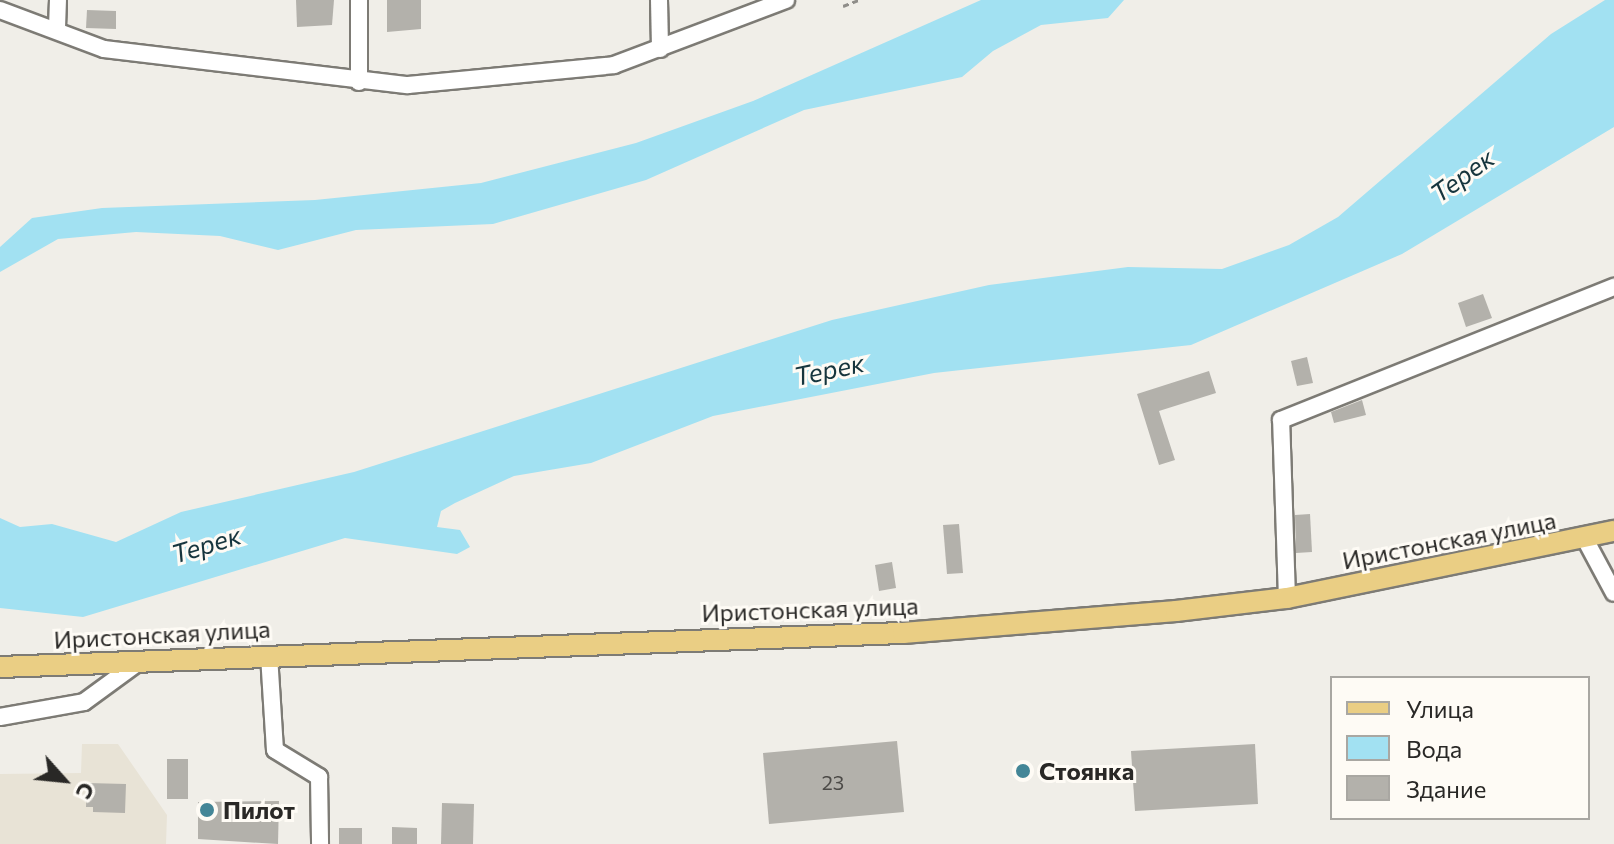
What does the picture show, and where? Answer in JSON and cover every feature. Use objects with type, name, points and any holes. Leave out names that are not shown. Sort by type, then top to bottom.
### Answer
[{"type":"main road","name":"Иристонская улица","points":[[0,667],[903,633],[1287,598],[1614,531]]},
{"type":"street","points":[[57,28],[58,0]]},
{"type":"street","points":[[359,0],[359,82]]},
{"type":"street","points":[[659,0],[660,49]]},
{"type":"street","points":[[0,10],[57,28],[104,49],[230,60],[294,75],[408,85],[614,65],[786,0]]},
{"type":"street","points":[[1287,598],[1281,420],[1614,287]]},
{"type":"street","points":[[1585,539],[1614,593]]},
{"type":"street","points":[[269,655],[275,750],[319,777],[320,844]]},
{"type":"street","points":[[0,717],[84,702],[136,664]]},
{"type":"path","points":[[843,6],[859,0]]},
{"type":"shaded area","points":[[82,744],[118,744],[167,815],[166,844],[0,844],[0,774],[81,773]]},
{"type":"water","points":[[981,0],[1124,0],[1108,18],[1041,25],[993,51],[962,77],[804,110],[646,180],[493,224],[356,230],[278,250],[220,236],[136,232],[58,239],[0,272],[0,247],[32,218],[102,208],[315,200],[481,183],[636,143],[753,101]]},
{"type":"water","name":"Терек","points":[[1605,0],[1614,0],[1614,127],[1402,254],[1191,345],[934,373],[713,416],[591,463],[514,476],[455,503],[441,511],[437,527],[460,530],[470,547],[457,554],[345,538],[83,617],[0,608],[0,518],[20,527],[52,524],[116,542],[181,512],[354,472],[832,320],[989,285],[1128,267],[1222,269],[1289,245],[1338,217],[1551,34]]},
{"type":"building","points":[[296,0],[334,0],[332,25],[297,27]]},
{"type":"building","points":[[387,0],[421,0],[421,29],[387,32]]},
{"type":"building","points":[[87,10],[116,11],[116,29],[86,28]]},
{"type":"building","points":[[1483,294],[1492,318],[1466,327],[1458,303]]},
{"type":"building","points":[[1307,357],[1313,383],[1297,386],[1291,361]]},
{"type":"building","points":[[1209,371],[1216,393],[1159,411],[1175,460],[1159,465],[1137,394]]},
{"type":"building","points":[[1362,400],[1366,415],[1334,423],[1331,412]]},
{"type":"building","points":[[1310,514],[1312,552],[1296,553],[1295,515]]},
{"type":"building","points":[[959,524],[963,573],[947,574],[943,525]]},
{"type":"building","points":[[892,562],[896,588],[879,591],[875,565]]},
{"type":"building","points":[[897,741],[904,812],[769,824],[763,753]]},
{"type":"building","points":[[1255,744],[1258,804],[1135,811],[1131,751]]},
{"type":"building","points":[[167,759],[188,759],[188,799],[167,799]]},
{"type":"building","points":[[87,783],[126,784],[125,813],[93,812],[93,807],[86,807]]},
{"type":"building","points":[[279,801],[278,844],[198,839],[198,802]]},
{"type":"building","points":[[442,803],[474,804],[473,844],[441,844]]},
{"type":"building","points":[[392,827],[417,828],[417,844],[392,844]]},
{"type":"building","points":[[339,828],[362,828],[362,844],[339,844]]},
{"type":"place","name":"Стоянка","points":[[1023,771]]},
{"type":"place","name":"Пилот","points":[[207,810]]}]
